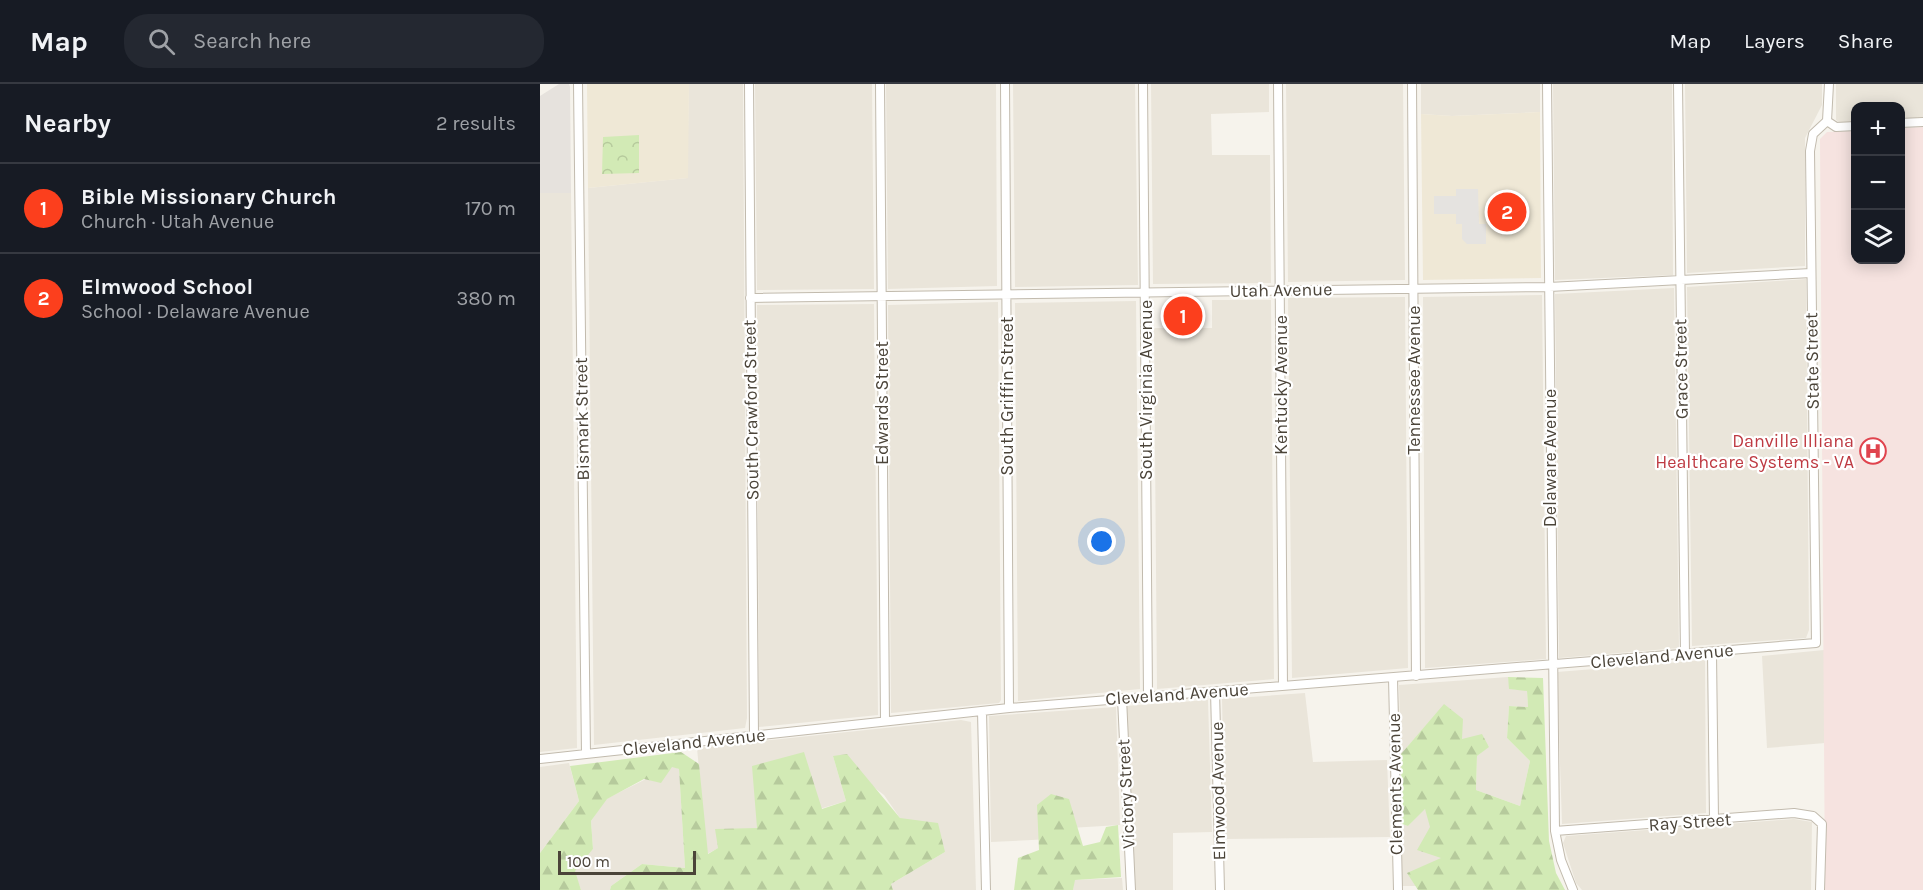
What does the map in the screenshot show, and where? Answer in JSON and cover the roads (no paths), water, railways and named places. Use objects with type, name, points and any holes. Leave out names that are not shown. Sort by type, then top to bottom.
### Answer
[{"type":"street","name":"Bismark Street","points":[[578,84],[586,754]]},
{"type":"street","name":"South Crawford Street","points":[[749,84],[754,736]]},
{"type":"street","name":"Edwards Street","points":[[880,84],[885,721]]},
{"type":"street","name":"South Griffin Street","points":[[1005,84],[1009,708]]},
{"type":"street","name":"South Virginia Avenue","points":[[1143,84],[1148,696]]},
{"type":"street","name":"Kentucky Avenue","points":[[1278,84],[1283,686]]},
{"type":"street","name":"Tennessee Avenue","points":[[1412,84],[1416,676]]},
{"type":"street","name":"Delaware Avenue","points":[[1547,84],[1551,665],[1555,831],[1561,860],[1573,890]]},
{"type":"street","name":"Grace Street","points":[[1678,84],[1685,654]]},
{"type":"street","points":[[1829,84],[1827,121],[1836,127],[1851,126]]},
{"type":"street","name":"State Street","points":[[1815,643],[1810,151],[1813,134],[1827,121]]},
{"type":"street","points":[[1905,123],[1923,122]]},
{"type":"street","name":"Utah Avenue","points":[[750,298],[1549,287],[1811,273]]},
{"type":"street","name":"Cleveland Avenue","points":[[540,759],[1009,708],[1815,643]]},
{"type":"street","points":[[1712,652],[1714,820]]},
{"type":"street","name":"Clements Avenue","points":[[1393,678],[1398,890]]},
{"type":"street","name":"Elmwood Avenue","points":[[1215,691],[1220,890]]},
{"type":"street","name":"Victory Street","points":[[1122,698],[1131,890]]},
{"type":"street","points":[[981,711],[986,890]]},
{"type":"street","name":"Ray Street","points":[[1555,831],[1794,813],[1813,816],[1822,824],[1820,890]]},
{"type":"place","name":"Elmwood School","points":[[1507,212]]},
{"type":"place","name":"Bible Missionary Church","points":[[1183,316]]},
{"type":"place","name":"Danville Illiana Healthcare Systems - VA","points":[[1873,451]]}]
